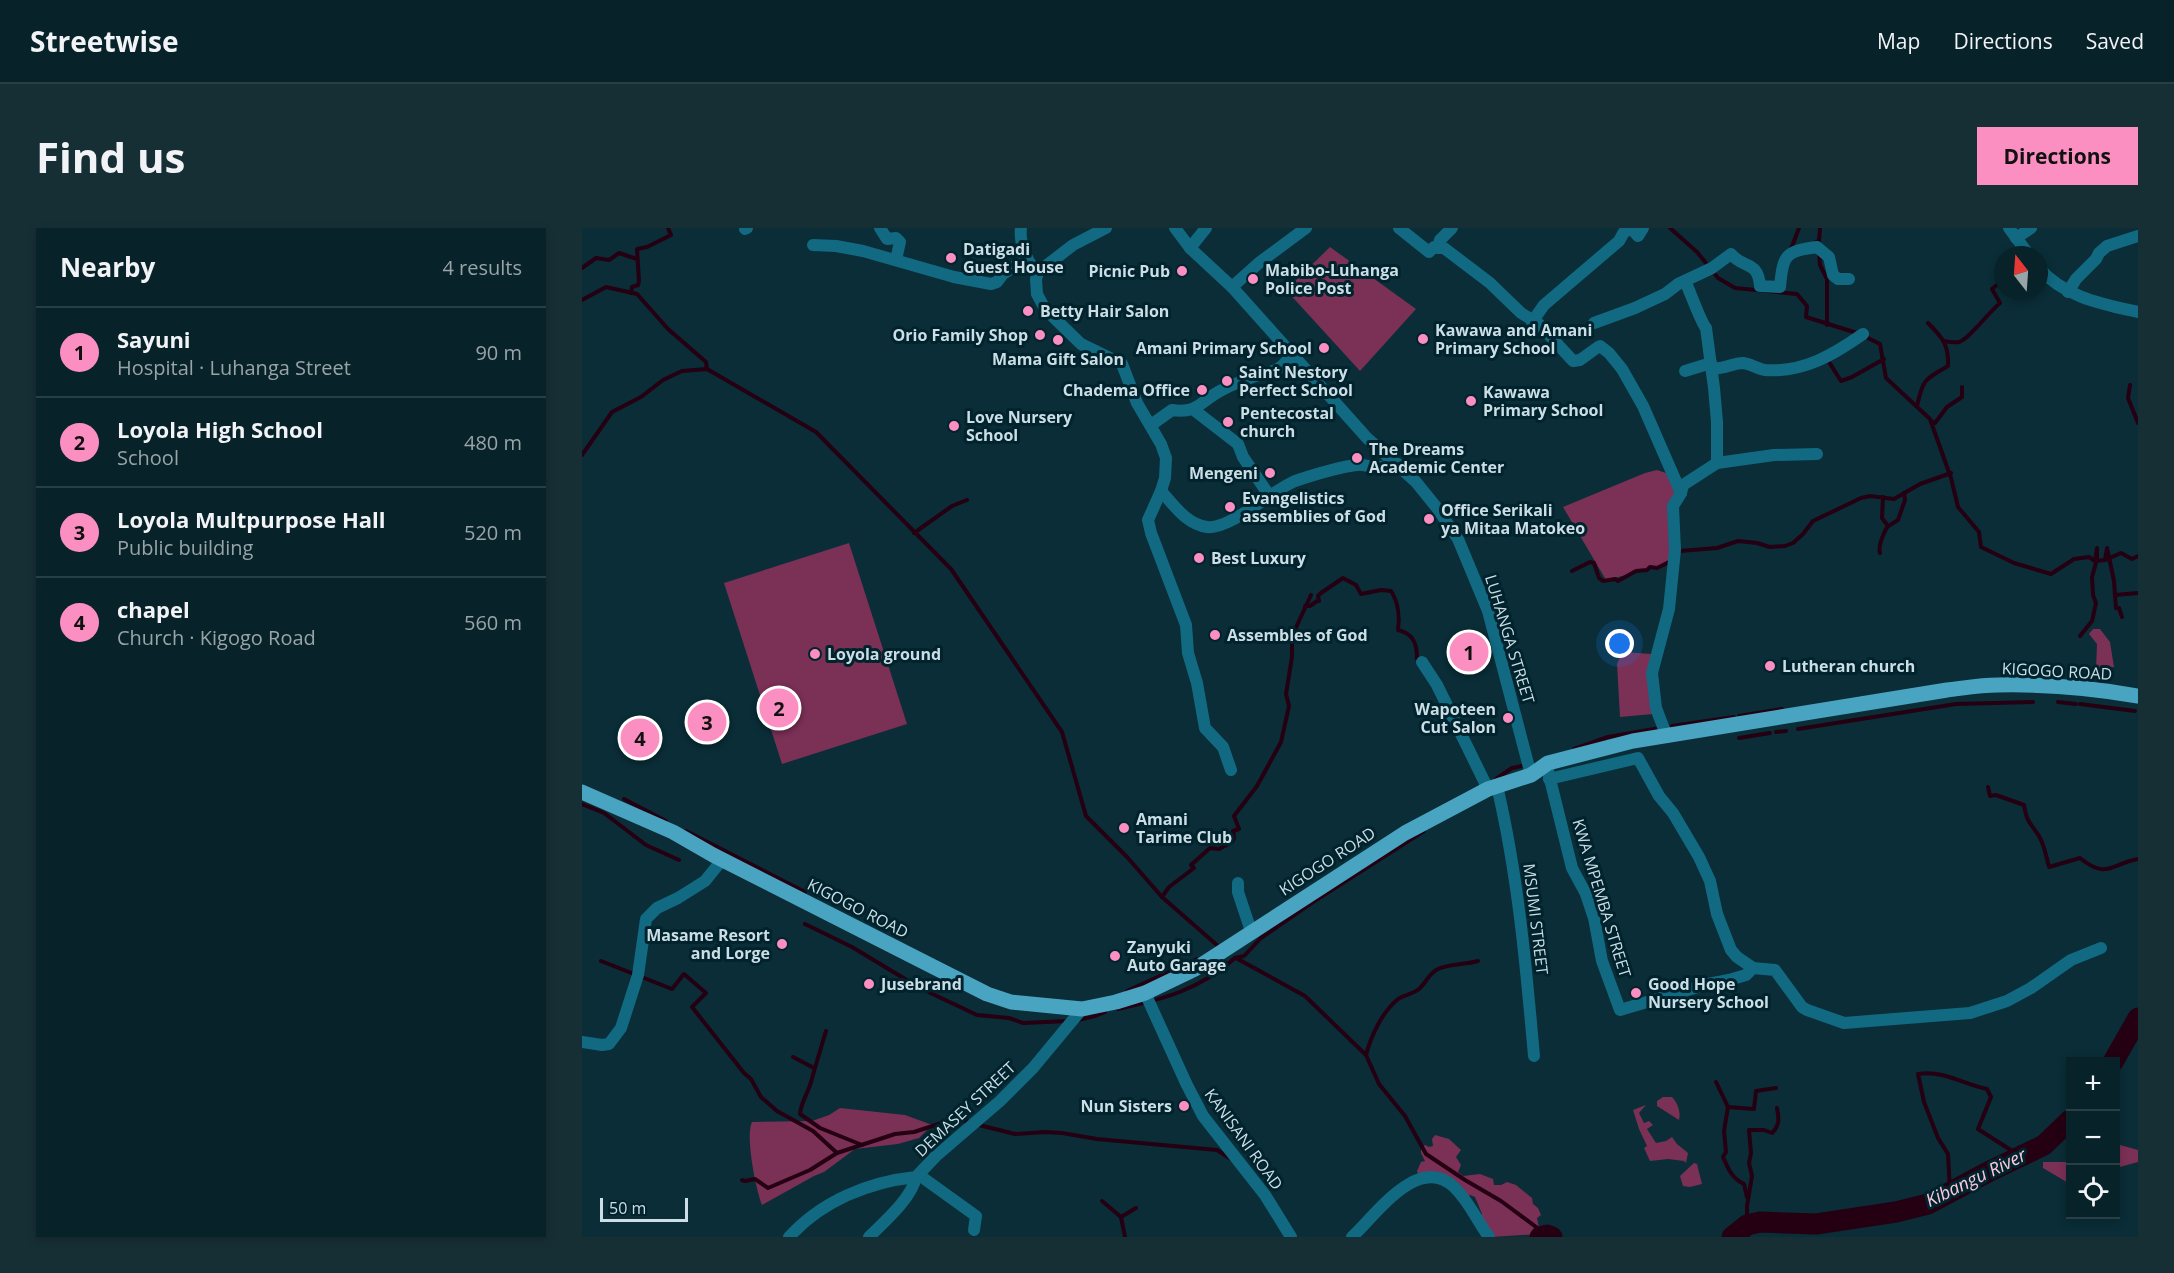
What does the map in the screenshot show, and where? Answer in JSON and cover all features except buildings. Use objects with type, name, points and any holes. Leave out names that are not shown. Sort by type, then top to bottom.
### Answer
[{"type":"main road","name":"KIGOGO ROAD","points":[[582,792],[673,832],[722,860],[987,994],[1011,1002],[1082,1009],[1145,993],[1195,969],[1405,833],[1492,788],[1532,775],[1548,763],[1633,741],[1854,705],[1997,685],[2065,687],[2138,696]]},
{"type":"street","points":[[880,228],[887,239],[896,238],[900,242],[896,260]]},
{"type":"street","points":[[1021,228],[1020,235],[1027,258],[1038,272]]},
{"type":"street","points":[[1106,228],[1073,245],[1038,272],[1037,294],[1045,309],[1081,345],[1122,364],[1137,403],[1161,444],[1166,458],[1165,478],[1148,520],[1153,542],[1186,625],[1188,653],[1197,683],[1205,728],[1223,747],[1231,770]]},
{"type":"street","name":"LUHANGA STREET","points":[[1175,228],[1190,248],[1232,287],[1367,438],[1398,464],[1430,499],[1458,539],[1488,611],[1532,775]]},
{"type":"street","points":[[1190,248],[1206,228]]},
{"type":"street","points":[[1232,287],[1260,262],[1306,228]]},
{"type":"street","points":[[1399,228],[1429,252],[1434,247],[1444,249],[1490,284],[1532,322],[1539,324],[1573,361],[1580,360],[1600,346],[1609,353],[1622,369],[1643,406],[1681,493]]},
{"type":"street","points":[[1438,248],[1440,240],[1452,228]]},
{"type":"street","points":[[1532,322],[1544,305],[1619,241],[1624,232],[1632,229],[1638,236],[1643,228]]},
{"type":"street","points":[[2022,246],[2012,233],[2031,228]]},
{"type":"street","points":[[2068,292],[2076,279],[2107,246],[2138,236]]},
{"type":"street","points":[[813,245],[848,248],[954,277],[991,284],[997,282],[1003,274],[1027,258]]},
{"type":"street","points":[[1594,323],[1635,308],[1712,268],[1731,254],[1734,258],[1755,268],[1759,275],[1760,286],[1780,287],[1781,267],[1785,257],[1795,250],[1817,247],[1822,253],[1827,254],[1833,275],[1838,279],[1849,279]]},
{"type":"street","points":[[2048,279],[2068,292],[2138,312]]},
{"type":"street","points":[[1685,281],[1696,303],[1702,325],[1706,328],[1717,422],[1717,463]]},
{"type":"street","points":[[1685,371],[1712,366],[1722,369],[1744,363],[1767,370],[1798,368],[1826,358],[1863,334]]},
{"type":"street","points":[[1151,425],[1172,410],[1185,412],[1194,410],[1219,391],[1276,370],[1292,355]]},
{"type":"street","points":[[1194,410],[1238,444],[1243,457],[1269,495]]},
{"type":"street","points":[[1667,737],[1656,708],[1652,673],[1669,609],[1675,550],[1673,506],[1683,485],[1717,463],[1774,455],[1817,454]]},
{"type":"street","points":[[1161,491],[1189,521],[1206,527],[1214,527],[1229,522],[1269,495],[1295,482],[1343,467],[1361,464],[1373,467],[1398,464]]},
{"type":"street","name":"MSUMI STREET","points":[[1422,662],[1437,685],[1505,817],[1516,887],[1534,1056]]},
{"type":"street","points":[[1633,741],[1638,758],[1659,796],[1673,813],[1700,857],[1710,881],[1718,915],[1731,950],[1753,968],[1776,970],[1798,1002],[1807,1010],[1844,1023],[1918,1016],[1955,1016],[2007,1001],[2031,988],[2071,960],[2101,948]]},
{"type":"street","points":[[1549,779],[1638,758]]},
{"type":"street","name":"KWA MPEMBA STREET","points":[[1548,763],[1549,779],[1572,868],[1586,894],[1594,918],[1602,961],[1620,1010],[1746,975],[1753,968]]},
{"type":"street","points":[[582,1042],[602,1046],[609,1044],[621,1028],[638,975],[646,919],[657,908],[705,881],[722,860]]},
{"type":"street","points":[[1238,883],[1238,892],[1251,932]]},
{"type":"street","name":"KANISANI ROAD","points":[[1145,993],[1203,1116],[1265,1194],[1291,1237]]},
{"type":"street","name":"DEMASEY STREET","points":[[789,1237],[814,1214],[839,1198],[897,1179],[918,1176],[936,1156],[1000,1101],[1033,1068],[1082,1009]]},
{"type":"street","points":[[869,1237],[908,1195],[918,1176],[976,1216],[974,1230]]},
{"type":"street","points":[[1352,1237],[1404,1185],[1428,1178],[1440,1178],[1455,1188],[1488,1236]]},
{"type":"shaded area","points":[[1330,247],[1416,309],[1360,371],[1286,290]]},
{"type":"shaded area","points":[[1657,470],[1669,474],[1676,494],[1671,564],[1606,580],[1563,507]]},
{"type":"shaded area","name":"Loyola ground","points":[[849,543],[907,724],[782,764],[724,583]]},
{"type":"shaded area","points":[[2093,629],[2100,629],[2110,642],[2114,667],[2096,669],[2097,644],[2089,634]]},
{"type":"shaded area","points":[[1624,652],[1652,654],[1653,714],[1620,717],[1617,664]]},
{"type":"shaded area","points":[[1663,1097],[1674,1099],[1679,1111],[1679,1120],[1657,1106],[1657,1101]]},
{"type":"shaded area","points":[[1646,1105],[1639,1113],[1644,1123],[1649,1121],[1653,1125],[1647,1129],[1656,1143],[1672,1137],[1688,1153],[1686,1163],[1668,1159],[1650,1161],[1644,1148],[1647,1146],[1633,1110]]},
{"type":"shaded area","points":[[840,1108],[905,1115],[935,1126],[930,1127],[919,1138],[898,1144],[855,1149],[824,1172],[762,1205],[754,1176],[750,1139],[752,1122],[812,1121]]},
{"type":"shaded area","points":[[1435,1135],[1449,1139],[1461,1150],[1456,1157],[1461,1165],[1458,1172],[1463,1176],[1480,1174],[1493,1179],[1494,1185],[1507,1182],[1516,1185],[1532,1198],[1533,1204],[1541,1215],[1537,1218],[1540,1232],[1491,1237],[1479,1220],[1482,1214],[1475,1197],[1470,1195],[1464,1200],[1462,1190],[1418,1174],[1421,1162],[1425,1161],[1421,1148],[1425,1145],[1433,1146],[1432,1139]]},
{"type":"shaded area","points":[[2120,1145],[2138,1150],[2138,1162],[2120,1167]]},
{"type":"shaded area","points":[[2043,1162],[2066,1162],[2066,1182],[2043,1168]]},
{"type":"shaded area","points":[[1694,1163],[1697,1164],[1702,1184],[1683,1186],[1680,1176]]},
{"type":"waterway","points":[[631,293],[632,287],[638,285],[639,281],[637,249],[647,247],[671,235],[668,228]]},
{"type":"waterway","points":[[1670,228],[1697,252],[1718,278],[1735,288],[1797,294],[1807,306],[1806,317],[1857,333]]},
{"type":"waterway","points":[[1791,249],[1799,228]]},
{"type":"waterway","points":[[1816,242],[1819,241],[1820,228]]},
{"type":"waterway","points":[[1819,252],[1820,265],[1827,279],[1827,325]]},
{"type":"waterway","points":[[582,268],[596,258],[609,260],[619,253],[637,259]]},
{"type":"waterway","points":[[582,300],[606,287],[637,294],[668,329],[706,362],[707,369],[816,432],[951,569],[1062,732],[1086,816],[1127,857],[1162,897],[1218,946]]},
{"type":"waterway","points":[[1994,287],[1992,289],[1994,292]]},
{"type":"waterway","points":[[1944,341],[1963,340],[2000,303],[1998,300]]},
{"type":"waterway","points":[[1917,406],[1926,381],[1948,366],[1944,342],[1928,323]]},
{"type":"waterway","points":[[1864,336],[1880,344],[1886,378],[1930,419],[1951,478],[1958,507],[1979,532],[1981,547],[2014,563],[2051,574],[2074,559],[2089,557],[2095,561],[2105,560],[2121,553],[2132,559],[2138,556]]},
{"type":"waterway","points":[[1829,362],[1841,381],[1884,359]]},
{"type":"waterway","points":[[582,455],[612,412],[641,397],[663,380],[682,371],[707,369]]},
{"type":"waterway","points":[[2130,385],[2128,398],[2138,423]]},
{"type":"waterway","points":[[1931,421],[1935,423],[1947,407],[1962,397],[1962,387]]},
{"type":"waterway","points":[[1680,551],[1717,548],[1738,541],[1770,547],[1785,546],[1793,543],[1813,521],[1861,498],[1870,496],[1894,499],[1920,484],[1951,473]]},
{"type":"waterway","points":[[1880,553],[1880,544],[1886,529],[1898,520],[1905,500],[1904,493]]},
{"type":"waterway","points":[[1883,497],[1882,518],[1888,526]]},
{"type":"waterway","points":[[914,533],[952,506],[967,500]]},
{"type":"waterway","points":[[2080,636],[2092,621],[2096,603],[2092,577],[2097,559],[2097,548],[2095,561]]},
{"type":"waterway","points":[[2105,560],[2107,548],[2114,581],[2116,608],[2119,608],[2122,617]]},
{"type":"waterway","points":[[1572,571],[1590,562],[1594,563],[1599,578],[1603,581],[1615,579],[1618,581],[1636,571],[1647,570],[1650,567],[1657,568],[1669,562]]},
{"type":"waterway","points":[[1305,606],[1319,601],[1318,596],[1321,593],[1343,578],[1356,585],[1361,594],[1381,590],[1391,591],[1398,610],[1398,630],[1408,634],[1414,640],[1417,659]]},
{"type":"waterway","points":[[2115,595],[2138,593]]},
{"type":"waterway","points":[[1162,897],[1169,887],[1194,868],[1191,865],[1210,848],[1219,849],[1232,842],[1233,831],[1239,829],[1234,816],[1257,786],[1281,742],[1289,706],[1286,694],[1292,657],[1292,636],[1311,595]]},
{"type":"waterway","points":[[1798,729],[1956,704],[2033,702]]},
{"type":"waterway","points":[[2058,702],[2076,704]]},
{"type":"waterway","points":[[2080,704],[2135,711]]},
{"type":"waterway","points":[[1739,716],[1782,709]]},
{"type":"waterway","points":[[1672,726],[1734,717]]},
{"type":"waterway","points":[[1574,749],[1608,737],[1660,728]]},
{"type":"waterway","points":[[1776,732],[1786,731]]},
{"type":"waterway","points":[[1739,738],[1770,733]]},
{"type":"waterway","points":[[1496,779],[1512,768],[1527,765]]},
{"type":"waterway","points":[[1988,787],[1990,796],[1996,795],[2024,805],[2028,819],[2043,844],[2049,867],[2080,858],[2089,865],[2109,869],[2138,859]]},
{"type":"waterway","points":[[624,799],[666,821]]},
{"type":"waterway","points":[[582,804],[604,813],[646,845],[679,860]]},
{"type":"waterway","points":[[686,831],[805,892]]},
{"type":"waterway","points":[[1118,1009],[1166,997],[1208,978],[1235,958],[1244,956],[1261,938],[1313,902],[1424,831]]},
{"type":"waterway","points":[[805,924],[852,947],[920,988],[977,1015],[1009,1018],[1023,1023],[1068,1021]]},
{"type":"waterway","points":[[1236,958],[1305,996],[1366,1055],[1379,1084],[1405,1116],[1426,1154],[1501,1201],[1547,1235]]},
{"type":"waterway","points":[[1127,991],[1197,959]]},
{"type":"waterway","points":[[601,961],[672,989],[684,974],[706,993],[692,1007],[751,1079],[761,1097],[777,1111],[813,1131],[837,1153]]},
{"type":"waterway","points":[[1366,1055],[1378,1025],[1392,1004],[1419,989],[1438,969],[1478,961]]},
{"type":"waterway","points":[[1078,1020],[1105,1012]]},
{"type":"waterway","name":"Kibangu River","points":[[2116,1057],[2138,1018]]},
{"type":"waterway","points":[[826,1031],[800,1114],[820,1128],[862,1145]]},
{"type":"waterway","points":[[793,1057],[814,1068]]},
{"type":"waterway","points":[[1950,1192],[1948,1154],[1938,1138],[1924,1102],[1918,1074],[1937,1074],[1987,1089],[1991,1097],[1978,1129],[2020,1156]]},
{"type":"waterway","points":[[1716,1082],[1728,1107],[1724,1131],[1726,1152],[1723,1157],[1733,1176],[1744,1184],[1747,1197]]},
{"type":"waterway","points":[[1728,1107],[1754,1109],[1756,1091],[1776,1088]]},
{"type":"waterway","points":[[1747,1225],[1747,1206],[1752,1176],[1749,1163],[1751,1153],[1749,1130],[1764,1130],[1772,1133],[1778,1121],[1777,1108]]},
{"type":"waterway","points":[[742,1180],[755,1179],[768,1188],[810,1170],[837,1153],[895,1134],[914,1132],[948,1121],[967,1121]]},
{"type":"waterway","name":"Kibangu River","points":[[1732,1237],[1747,1225],[1760,1222],[1816,1224],[1896,1212],[1928,1204],[2044,1145],[2066,1124]]},
{"type":"waterway","points":[[979,1125],[1015,1134],[1062,1133],[1097,1139],[1217,1150],[1231,1159]]},
{"type":"waterway","points":[[1102,1201],[1121,1217],[1125,1237]]},
{"type":"waterway","points":[[1121,1217],[1136,1208]]},
{"type":"waterway","name":"Kibangu River","points":[[1540,1237],[1547,1235],[1552,1237]]},
{"type":"place","name":"Datigadi Guest House","points":[[951,258]]},
{"type":"place","name":"Picnic Pub","points":[[1182,271]]},
{"type":"place","name":"Mabibo-Luhanga Police Post","points":[[1253,279]]},
{"type":"place","name":"Betty Hair Salon","points":[[1028,311]]},
{"type":"place","name":"Orio Family Shop","points":[[1040,335]]},
{"type":"place","name":"Kawawa and Amani Primary School","points":[[1423,339]]},
{"type":"place","name":"Mama Gift Salon","points":[[1058,340]]},
{"type":"place","name":"Amani Primary School","points":[[1324,348]]},
{"type":"place","name":"Saint Nestory Perfect School","points":[[1227,381]]},
{"type":"place","name":"Chadema Office","points":[[1202,390]]},
{"type":"place","name":"Kawawa Primary School","points":[[1471,401]]},
{"type":"place","name":"Pentecostal church","points":[[1228,422]]},
{"type":"place","name":"Love Nursery School","points":[[954,426]]},
{"type":"place","name":"The Dreams Academic Center","points":[[1357,458]]},
{"type":"place","name":"Mengeni","points":[[1270,473]]},
{"type":"place","name":"Evangelistics assemblies of God","points":[[1230,507]]},
{"type":"place","name":"Office Serikali ya Mitaa Matokeo","points":[[1429,519]]},
{"type":"place","name":"Best Luxury","points":[[1199,558]]},
{"type":"place","name":"Assembles of God","points":[[1215,635]]},
{"type":"place","name":"Sayuni","points":[[1469,652]]},
{"type":"place","name":"Loyola ground","points":[[815,654]]},
{"type":"place","name":"Lutheran church","points":[[1770,666]]},
{"type":"place","name":"Loyola High School","points":[[779,708]]},
{"type":"place","name":"Wapoteen Cut Salon","points":[[1508,718]]},
{"type":"place","name":"Loyola Multpurpose Hall","points":[[707,722]]},
{"type":"place","name":"chapel","points":[[640,738]]},
{"type":"place","name":"Amani Tarime Club","points":[[1124,828]]},
{"type":"place","name":"Masame Resort and Lorge","points":[[782,944]]},
{"type":"place","name":"Zanyuki Auto Garage","points":[[1115,956]]},
{"type":"place","name":"Jusebrand","points":[[869,984]]},
{"type":"place","name":"Good Hope Nursery School","points":[[1636,993]]},
{"type":"place","name":"Nun Sisters","points":[[1184,1106]]}]
